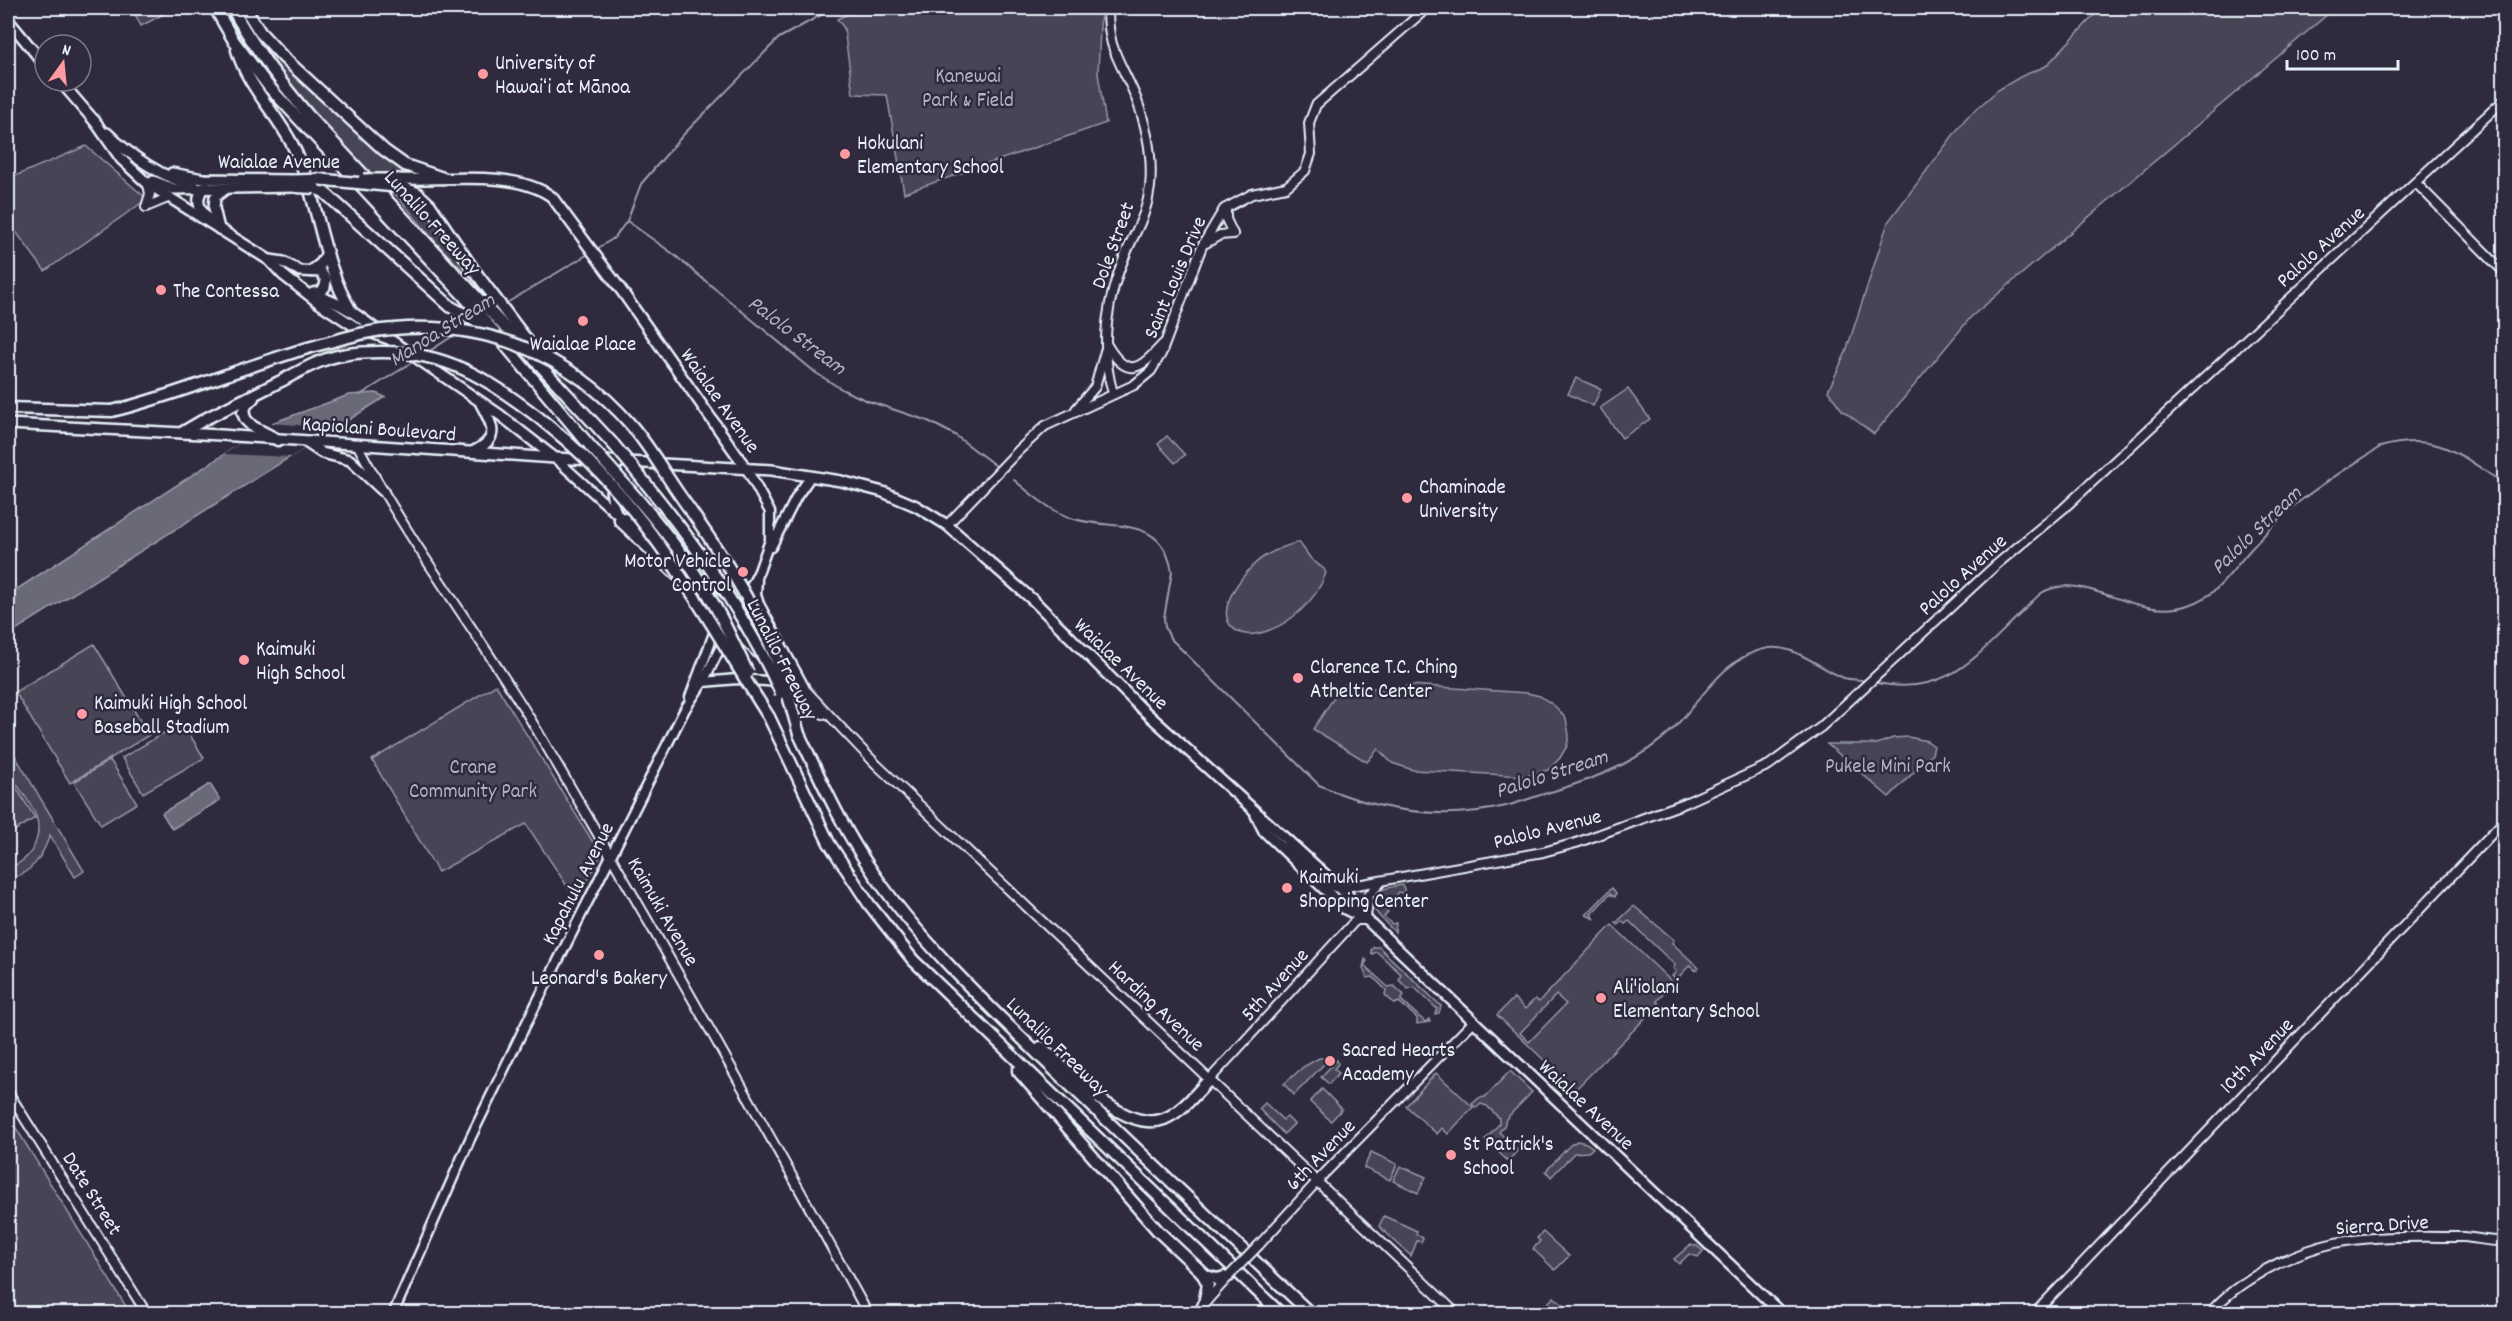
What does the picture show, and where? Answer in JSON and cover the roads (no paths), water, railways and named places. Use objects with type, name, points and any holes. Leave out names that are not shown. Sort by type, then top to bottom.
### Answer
[{"type":"highway","name":"Lunalilo Freeway","points":[[215,8],[234,41],[276,95],[468,295],[503,327],[565,392],[614,445],[675,519],[724,587],[758,646],[845,827],[875,876],[938,954],[1127,1140],[1311,1314]]},
{"type":"highway","name":"Lunalilo Freeway","points":[[232,8],[246,34],[301,107],[468,295],[489,328],[658,522],[693,571],[722,619],[829,843],[869,904],[913,960],[985,1032],[1281,1314]]},
{"type":"highway","points":[[245,8],[260,32],[296,70],[384,150],[405,165],[443,178]]},
{"type":"highway","points":[[234,41],[243,70],[292,145],[303,169],[327,254],[341,294],[350,309]]},
{"type":"highway","points":[[315,183],[451,307],[489,328]]},
{"type":"highway","points":[[296,184],[399,183],[417,193],[430,205],[472,269],[565,392]]},
{"type":"highway","points":[[312,271],[321,264],[327,254]]},
{"type":"highway","points":[[8,408],[112,411],[144,404],[279,356],[392,329],[430,327],[480,333],[503,339],[544,355],[584,380],[633,426],[716,547],[745,593],[776,660],[799,734]]},
{"type":"highway","points":[[183,432],[323,360],[341,355],[381,352],[412,353],[440,359],[474,372],[538,417],[567,441],[628,504],[686,581],[769,717]]},
{"type":"highway","points":[[257,393],[246,405],[243,413],[246,420],[260,431],[278,440]]},
{"type":"highway","points":[[977,994],[1100,1098],[1132,1118],[1148,1121],[1166,1118],[1210,1079]]},
{"type":"highway","points":[[985,1032],[1134,1206],[1202,1273],[1208,1284],[1204,1304]]},
{"type":"highway","points":[[1202,1273],[1214,1279],[1229,1276]]},
{"type":"main road","points":[[8,20],[33,50]]},
{"type":"main road","points":[[70,93],[121,159],[148,184],[269,260],[283,275],[308,292],[319,303],[357,328],[392,341]]},
{"type":"main road","points":[[93,120],[121,146],[151,166],[183,183],[203,188],[214,208],[219,229]]},
{"type":"main road","points":[[121,159],[160,185],[183,189],[203,188],[238,179]]},
{"type":"main road","name":"Waialae Avenue","points":[[151,166],[191,178],[296,184]]},
{"type":"main road","name":"Waialae Avenue","points":[[399,183],[443,178],[517,182],[536,187],[557,203],[748,471],[772,470],[811,476],[892,495],[916,506],[947,525],[1034,601],[1140,707],[1256,815],[1270,823],[1340,888],[1367,919],[1782,1314]]},
{"type":"main road","name":"Waialae Avenue","points":[[203,188],[296,184]]},
{"type":"main road","points":[[203,188],[199,195],[199,208],[219,229]]},
{"type":"main road","points":[[214,208],[214,197],[228,188]]},
{"type":"main road","points":[[170,198],[183,189]]},
{"type":"main road","points":[[269,260],[283,262],[300,271],[322,273],[326,284],[321,292],[308,292]]},
{"type":"main road","points":[[308,292],[338,302],[350,309],[555,458]]},
{"type":"main road","points":[[471,452],[485,446],[492,433],[491,423],[480,402]]},
{"type":"main road","name":"Kapiolani Boulevard","points":[[8,424],[183,432],[311,443],[619,460],[748,471]]},
{"type":"main road","points":[[311,443],[322,453],[350,460],[383,491]]},
{"type":"main road","name":"Harding Avenue","points":[[555,458],[618,515],[627,519],[735,618]]},
{"type":"main road","points":[[618,515],[610,494],[610,482],[619,460]]},
{"type":"main road","points":[[748,471],[770,513],[771,530],[766,555]]},
{"type":"main road","points":[[717,628],[728,624],[735,618],[797,496],[811,476]]},
{"type":"main road","name":"Harding Avenue","points":[[618,515],[619,522],[728,624]]},
{"type":"main road","points":[[759,571],[756,595],[759,604],[804,687]]},
{"type":"main road","points":[[685,710],[717,628],[711,608]]},
{"type":"main road","name":"Kapahulu Avenue","points":[[393,1314],[470,1139],[611,855],[685,710],[703,682],[728,624]]},
{"type":"main road","points":[[703,682],[748,679],[769,680],[790,686]]},
{"type":"main road","name":"Waialae Avenue","points":[[1256,815],[1262,829],[1345,909],[1367,919]]},
{"type":"street","name":"Dole Street","points":[[1108,8],[1112,42],[1145,122],[1150,169],[1149,194],[1143,221],[1114,284],[1109,307],[1107,344],[1113,393]]},
{"type":"street","name":"Saint Louis Drive","points":[[947,525],[1036,433],[1054,420],[1134,385],[1151,371],[1166,340],[1202,246],[1213,225],[1226,208],[1252,194],[1286,187],[1301,176],[1310,160],[1312,148],[1309,123],[1316,105],[1427,8]]},
{"type":"street","name":"Palolo Avenue","points":[[1340,888],[1543,852],[1598,836],[1685,803],[1777,759],[1813,734],[1996,565],[2062,509],[2505,100]]},
{"type":"street","points":[[2415,183],[2505,272]]},
{"type":"street","points":[[148,184],[150,194],[146,207],[170,198]]},
{"type":"street","points":[[1202,246],[1215,236],[1233,234],[1226,219],[1226,208]]},
{"type":"street","points":[[1107,344],[1117,361],[1131,367],[1144,363],[1166,340]]},
{"type":"street","points":[[1073,412],[1095,387],[1107,344]]},
{"type":"street","name":"Kaimuki Avenue","points":[[357,444],[383,491],[534,725],[611,855],[757,1110],[868,1314]]},
{"type":"street","name":"Harding Avenue","points":[[735,618],[804,687],[833,722]]},
{"type":"street","name":"Harding Avenue","points":[[728,624],[790,686],[833,722],[1457,1314]]},
{"type":"street","name":"10th Avenue","points":[[2034,1314],[2505,821]]},
{"type":"street","points":[[1277,844],[1295,853],[1330,886],[1340,888]]},
{"type":"street","points":[[1367,919],[1370,893],[1375,886],[1388,878]]},
{"type":"street","name":"5th Avenue","points":[[1210,1079],[1354,922],[1367,919]]},
{"type":"street","name":"6th Avenue","points":[[1195,1314],[1318,1181],[1473,1021]]},
{"type":"street","name":"Date Street","points":[[8,1092],[147,1314]]},
{"type":"street","name":"Sierra Drive","points":[[2209,1314],[2226,1296],[2256,1275],[2329,1245],[2364,1240],[2434,1237],[2505,1241]]},
{"type":"water","points":[[376,393],[385,397],[8,635],[8,595],[272,423],[349,395]]},
{"type":"water","points":[[210,784],[220,800],[172,829],[162,813]]},
{"type":"waterway","name":"Manoa Stream","points":[[595,250],[614,238],[627,221],[641,184],[684,134],[779,38],[834,8]]},
{"type":"waterway","name":"Palolo Stream","points":[[627,221],[672,253],[816,373],[843,390],[868,401],[928,421],[955,435],[996,466]]},
{"type":"waterway","name":"Manoa Stream","points":[[505,304],[590,253]]},
{"type":"waterway","name":"Manoa Stream","points":[[428,352],[456,334]]},
{"type":"waterway","name":"Manoa Stream","points":[[360,395],[416,360]]},
{"type":"waterway","name":"Palolo Stream","points":[[1872,682],[1897,686],[1918,685],[1954,672],[1970,662],[2043,592],[2060,587],[2077,587],[2131,603],[2169,609],[2200,601],[2224,581],[2290,509],[2380,447],[2417,442],[2447,448],[2504,484]]},
{"type":"waterway","name":"Palolo Stream","points":[[1014,480],[1046,505],[1068,517],[1132,528],[1146,532],[1157,540],[1166,553],[1172,572],[1164,618],[1170,638],[1319,785],[1387,807],[1434,813],[1482,810],[1512,804],[1602,774],[1633,759],[1661,740],[1727,668],[1754,652],[1769,648],[1789,650],[1844,678],[1867,681]]},
{"type":"place","name":"University of Hawaiʻi at Mānoa","points":[[483,74]]},
{"type":"place","name":"Hokulani Elementary School","points":[[845,154]]},
{"type":"place","name":"The Contessa","points":[[161,290]]},
{"type":"place","name":"Waialae Place","points":[[583,321]]},
{"type":"place","name":"Chaminade University","points":[[1407,498]]},
{"type":"place","name":"Motor Vehicle Control","points":[[743,572]]},
{"type":"place","name":"Kaimuki High School","points":[[244,660]]},
{"type":"place","name":"Clarence T.C. Ching Atheltic Center","points":[[1298,678]]},
{"type":"place","name":"Kaimuki High School Baseball Stadium","points":[[82,714]]},
{"type":"place","name":"Kaimuki Shopping Center","points":[[1287,888]]},
{"type":"place","name":"Leonard's Bakery","points":[[599,955]]},
{"type":"place","name":"Ali'iolani Elementary School","points":[[1601,998]]},
{"type":"place","name":"Sacred Hearts Academy","points":[[1330,1061]]},
{"type":"place","name":"St Patrick's School","points":[[1451,1155]]},
{"type":"park label","name":"Kanewai Park & Field","points":[[968,87]]},
{"type":"park label","name":"Pukele Mini Park","points":[[1888,765]]},
{"type":"park label","name":"Crane Community Park","points":[[473,778]]}]
